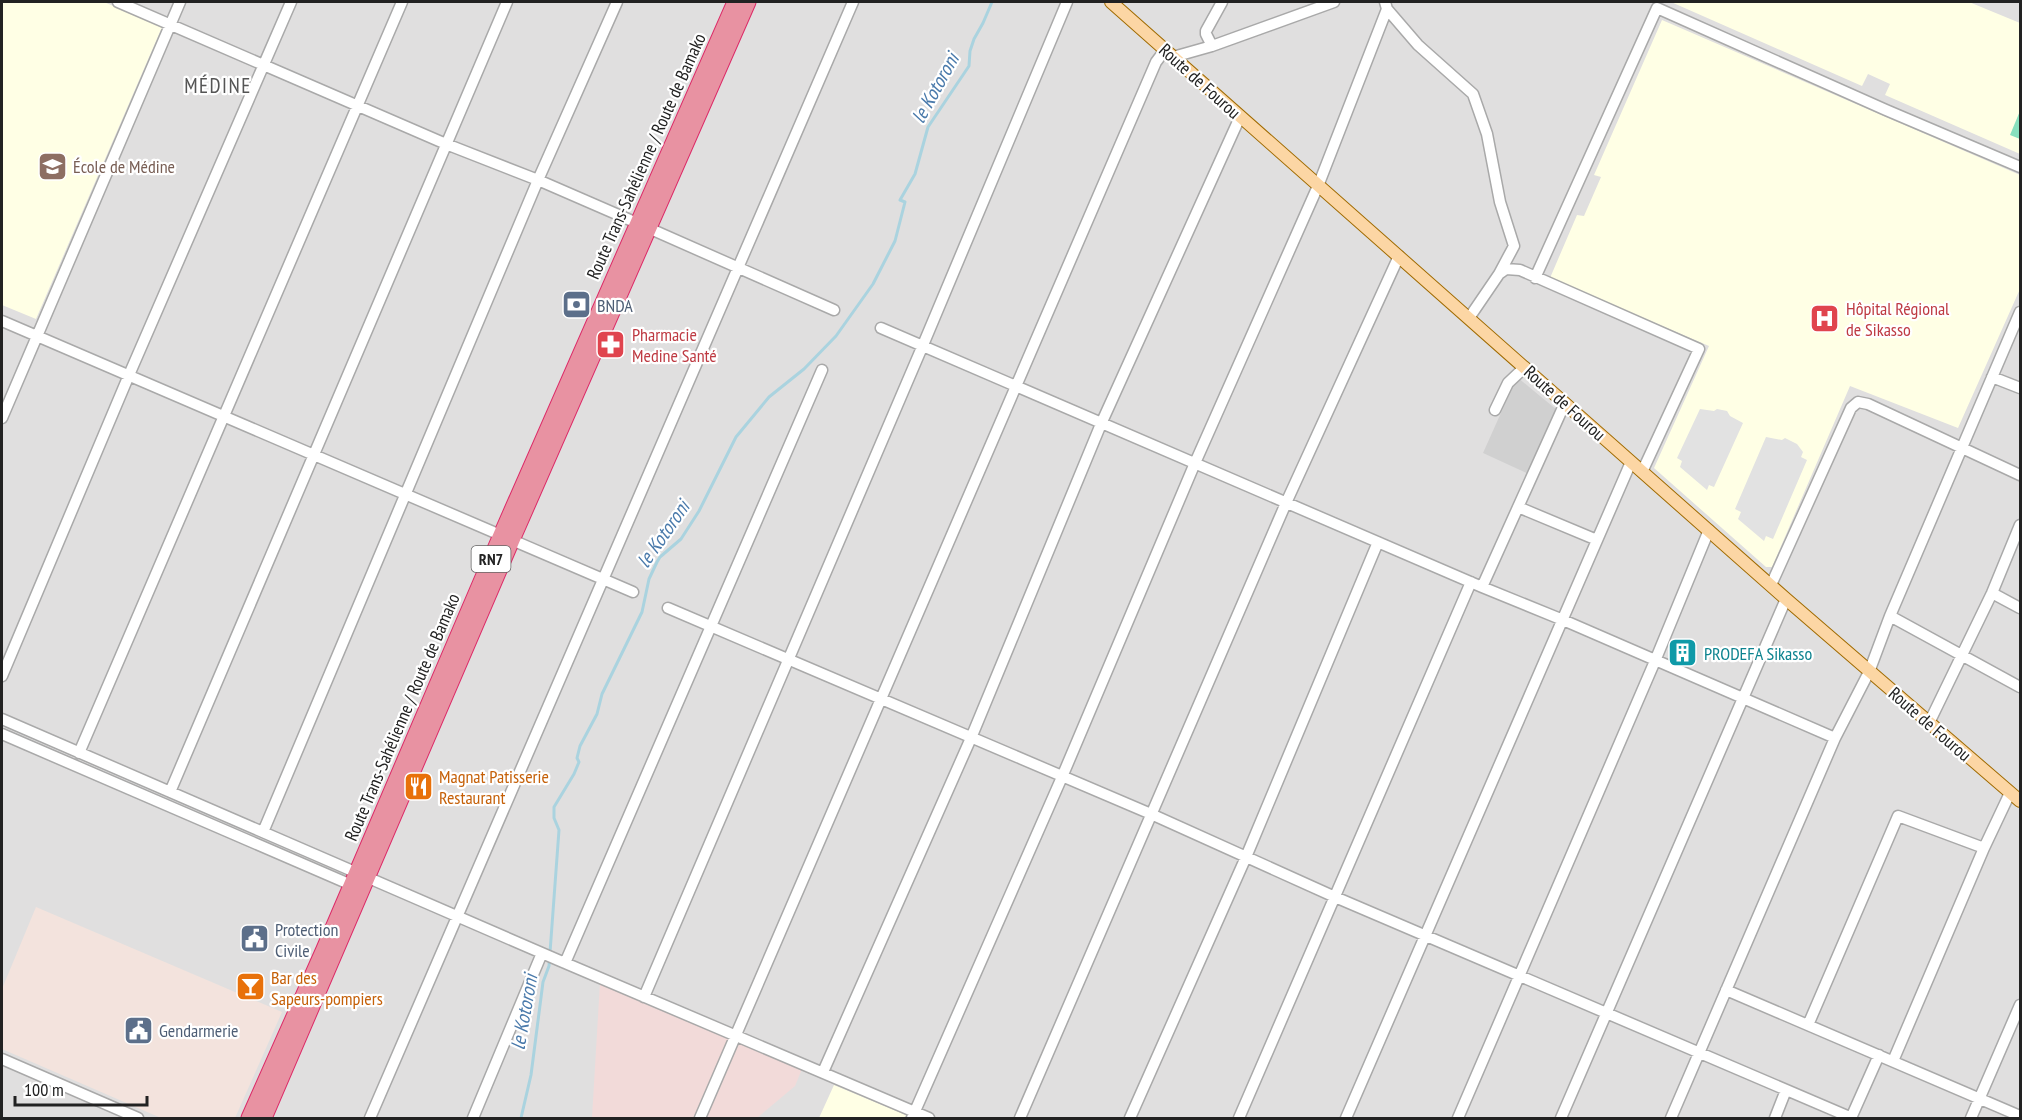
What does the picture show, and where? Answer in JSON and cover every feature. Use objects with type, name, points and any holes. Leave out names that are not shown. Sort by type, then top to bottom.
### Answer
[{"type":"highway","name":"Route Trans-Sahélienne / Route de Bamako","points":[[264,1119],[359,881],[642,225],[735,2]]},
{"type":"highway","name":"Route Trans-Sahélienne / Route de Bamako","points":[[642,225],[748,2]]},
{"type":"highway","name":"Route Trans-Sahélienne / Route de Bamako","points":[[249,1119],[359,881]]},
{"type":"main road","name":"Route de Fourou","points":[[1112,2],[1786,599],[2020,801]]},
{"type":"street","points":[[118,2],[446,144],[538,180],[834,310]]},
{"type":"street","points":[[2,418],[180,2]]},
{"type":"street","points":[[2,676],[129,375],[291,2]]},
{"type":"street","points":[[79,753],[402,2]]},
{"type":"street","points":[[170,792],[507,2]]},
{"type":"street","points":[[263,832],[538,180],[617,2]]},
{"type":"street","points":[[370,1119],[853,2]]},
{"type":"street","points":[[644,997],[1067,2]]},
{"type":"street","points":[[1212,46],[1206,31],[1222,2]]},
{"type":"street","points":[[700,1119],[1155,62],[1169,53],[1212,46],[1334,2]]},
{"type":"street","points":[[914,1115],[1062,777],[1195,463],[1318,186],[1386,5]]},
{"type":"street","points":[[1386,5],[1418,45],[1473,94],[1487,134],[1500,202],[1514,246],[1499,274],[1469,318]]},
{"type":"street","points":[[1535,278],[1657,8],[2020,167]]},
{"type":"street","points":[[823,1072],[971,738],[1101,423],[1240,117]]},
{"type":"street","points":[[1020,1119],[1286,503],[1399,256]]},
{"type":"street","points":[[1499,274],[1506,270],[1520,270],[1699,349],[1642,472]]},
{"type":"street","points":[[1671,1119],[1835,738],[1869,672],[1890,616],[2020,312]]},
{"type":"street","points":[[2,321],[633,592]]},
{"type":"street","points":[[881,328],[1835,738]]},
{"type":"street","points":[[1495,410],[1508,383],[1525,367]]},
{"type":"street","points":[[561,962],[711,627],[822,370]]},
{"type":"street","points":[[1992,377],[2020,388]]},
{"type":"street","points":[[1771,585],[1851,408],[1858,402],[1868,404],[2020,475]]},
{"type":"street","points":[[1482,587],[1565,403]]},
{"type":"street","points":[[1346,1119],[1631,462]]},
{"type":"street","points":[[1518,507],[1597,540]]},
{"type":"street","points":[[1929,723],[1992,593],[2020,525]]},
{"type":"street","points":[[1458,1119],[1709,530]]},
{"type":"street","points":[[1130,1119],[1246,857],[1378,542]]},
{"type":"street","points":[[1239,1119],[1471,582]]},
{"type":"street","points":[[1992,593],[2020,608]]},
{"type":"street","points":[[1561,1119],[1786,599]]},
{"type":"street","points":[[668,608],[1151,814],[1335,897],[1852,1118],[1879,1055]]},
{"type":"street","points":[[1890,616],[2020,687]]},
{"type":"street","points":[[2,719],[263,832],[359,881]]},
{"type":"street","points":[[2,734],[359,881],[458,915],[561,962],[823,1072],[914,1115],[929,1119]]},
{"type":"street","points":[[1893,1061],[2010,792]]},
{"type":"street","points":[[1808,1025],[1898,816],[1984,848]]},
{"type":"street","points":[[473,1119],[542,953]]},
{"type":"street","points":[[1726,990],[2020,1116]]},
{"type":"street","points":[[1971,1119],[2020,1005]]},
{"type":"street","points":[[2,1059],[138,1119]]},
{"type":"street","points":[[1775,1119],[1786,1090]]},
{"type":"shaded area","points":[[2,2],[2020,2],[2020,1118],[2,1118]]},
{"type":"shaded area","name":"École de Médine","points":[[2,2],[104,2],[162,27],[36,319],[2,305]]},
{"type":"shaded area","points":[[1671,2],[1969,2],[2020,23],[2020,154],[1885,95],[1890,84],[1868,74],[1862,86]]},
{"type":"shaded area","name":"Hôpital Régional de Sikasso","points":[[1662,20],[2020,175],[2020,289],[1958,428],[1850,386],[1772,567],[1766,567],[1654,468],[1709,346],[1550,278],[1577,215],[1584,216],[1601,177],[1594,175]]},
{"type":"shaded area","points":[[1517,377],[1557,410],[1529,474],[1483,453]]},
{"type":"shaded area","points":[[1700,409],[1727,411],[1730,416],[1743,423],[1714,487],[1709,485],[1707,490],[1680,467],[1682,461],[1677,458]]},
{"type":"shaded area","points":[[1766,437],[1782,440],[1785,438],[1797,444],[1803,452],[1801,457],[1807,460],[1773,539],[1766,536],[1764,541],[1738,519],[1741,512],[1735,509]]},
{"type":"shaded area","name":"Gendarmerie","points":[[36,907],[282,1012],[235,1118],[161,1118],[2,1049],[2,989]]},
{"type":"shaded area","points":[[600,983],[802,1069],[795,1086],[757,1118],[592,1118]]},
{"type":"shaded area","points":[[834,1085],[906,1115],[904,1118],[819,1118]]},
{"type":"green space","points":[[2020,111],[2020,139],[2010,135]]},
{"type":"waterway","name":"le Kotoroni","points":[[521,1118],[531,1075],[543,982],[549,966],[559,830],[554,818],[554,807],[574,774],[579,762],[577,758],[580,746],[597,714],[602,694],[642,612],[649,579],[660,557],[681,539],[699,511],[736,437],[769,397],[804,369],[836,336],[873,284],[895,241],[905,202],[900,200],[915,174],[928,127],[969,66],[974,39],[992,2]]},
{"type":"place","name":"École de Médine","points":[[52,166]]},
{"type":"place","name":"BNDA","points":[[576,305]]},
{"type":"place","name":"Hôpital Régional de Sikasso","points":[[1825,318]]},
{"type":"place","name":"Pharmacie Medine Santé","points":[[611,344]]},
{"type":"place","name":"PRODEFA Sikasso","points":[[1683,653]]},
{"type":"place","name":"Magnat Patisserie Restaurant","points":[[418,786]]},
{"type":"place","name":"Protection Civile","points":[[254,939]]},
{"type":"place","name":"Bar des Sapeurs-pompiers","points":[[250,987]]},
{"type":"place","name":"Gendarmerie","points":[[138,1030]]},
{"type":"district","name":"MÉDINE","points":[[218,85]]}]
